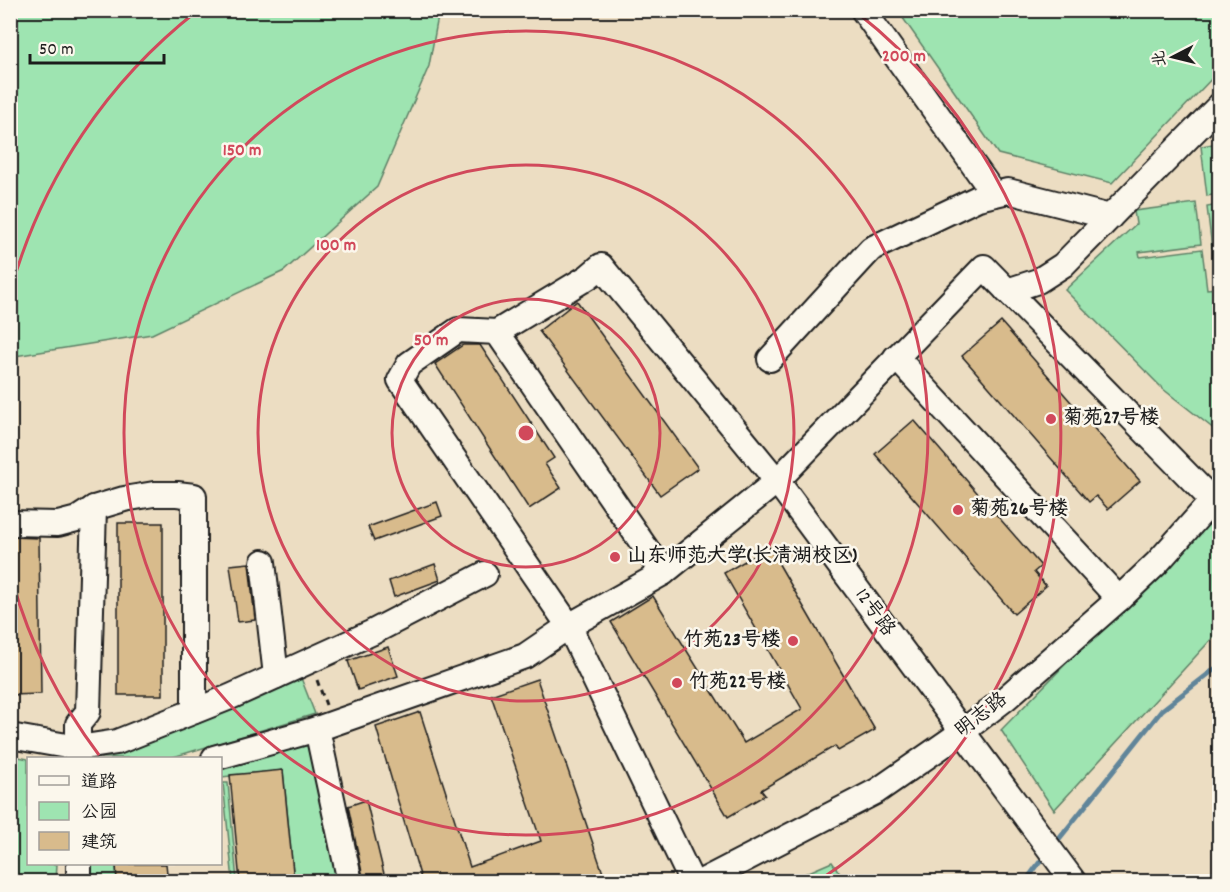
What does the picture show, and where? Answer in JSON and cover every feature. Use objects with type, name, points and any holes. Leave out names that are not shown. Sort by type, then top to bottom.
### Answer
[{"type":"street","points":[[863,10],[994,194]]},
{"type":"street","points":[[1007,291],[1038,281],[1064,265],[1220,105]]},
{"type":"street","points":[[770,359],[871,249],[978,198],[1008,191],[1110,217]]},
{"type":"street","name":"12号路","points":[[497,332],[601,266],[777,481],[1070,876]]},
{"type":"street","points":[[221,757],[325,726],[525,656],[569,626],[663,573],[777,481],[984,267],[1216,496]]},
{"type":"street","points":[[663,573],[497,332],[458,330],[409,364],[400,380],[569,626],[692,882]]},
{"type":"street","points":[[896,357],[1119,599]]},
{"type":"street","points":[[10,523],[58,524],[77,519],[94,508],[124,499],[154,494],[194,496],[194,711]]},
{"type":"street","name":"明志路","points":[[701,882],[877,791],[962,732],[1005,699],[1119,599],[1157,563],[1216,496]]},
{"type":"street","points":[[78,753],[78,724],[88,712],[94,508]]},
{"type":"street","points":[[263,562],[276,676]]},
{"type":"street","points":[[10,736],[78,753],[117,742],[230,697],[371,633],[485,574]]},
{"type":"street","points":[[325,726],[350,882]]},
{"type":"street","points":[[78,882],[79,865]]},
{"type":"path","points":[[309,660],[325,726]]},
{"type":"shaded area","name":"山东师范大学(长清湖校区)","points":[[439,11],[1219,11],[1219,881],[11,881],[10,355],[16,356],[152,334],[429,66]]},
{"type":"green space","points":[[10,11],[439,11],[429,66],[377,187],[284,271],[152,334],[15,356],[10,355]]},
{"type":"green space","points":[[898,11],[1219,11],[1219,71],[1112,183],[998,154]]},
{"type":"green space","points":[[1219,143],[1219,194],[1207,196],[1201,146]]},
{"type":"green space","points":[[1196,203],[1201,244],[1139,252],[1140,257],[1202,249],[1207,289],[1217,288],[1213,257],[1219,256],[1219,433],[1163,389],[1065,290],[1136,224],[1134,211]]},
{"type":"green space","points":[[1219,205],[1219,247],[1212,248],[1207,207]]},
{"type":"green space","points":[[1219,507],[1219,631],[1054,810],[1001,730]]},
{"type":"green space","points":[[301,678],[315,714],[173,757],[98,757]]},
{"type":"green space","points":[[297,740],[313,746],[344,881],[294,881],[283,770],[222,777],[222,763]]},
{"type":"green space","points":[[10,755],[27,759],[27,865],[57,865],[56,881],[11,881]]},
{"type":"green space","points":[[223,783],[228,783],[237,881],[233,881]]},
{"type":"green space","points":[[832,862],[845,881],[788,881]]},
{"type":"green space","points":[[89,865],[116,865],[117,881],[89,881]]},
{"type":"building","points":[[577,301],[698,468],[660,495],[539,331]]},
{"type":"building","name":"菊苑27号楼","points":[[1001,322],[1140,481],[1108,509],[1096,496],[1089,502],[962,356]]},
{"type":"building","points":[[463,345],[480,345],[554,458],[545,464],[561,488],[529,509],[435,364]]},
{"type":"building","name":"菊苑26号楼","points":[[914,420],[1041,566],[1034,572],[1046,586],[1014,614],[875,454]]},
{"type":"building","points":[[437,502],[442,516],[374,541],[368,527]]},
{"type":"building","points":[[118,523],[163,523],[163,695],[118,695]]},
{"type":"building","points":[[10,537],[39,538],[41,694],[10,695]]},
{"type":"building","points":[[769,547],[875,730],[838,751],[835,746],[761,790],[765,795],[728,817],[611,622],[653,596],[744,743],[802,709],[724,573]]},
{"type":"building","points":[[249,563],[255,620],[238,622],[230,565]]},
{"type":"building","points":[[435,564],[440,580],[394,597],[389,581]]},
{"type":"building","points":[[388,647],[398,676],[358,690],[348,661]]},
{"type":"building","points":[[537,679],[606,882],[422,882],[376,727],[420,712],[470,867],[541,841],[491,695]]},
{"type":"building","points":[[283,770],[294,882],[240,882],[230,775]]},
{"type":"building","points":[[366,800],[386,882],[364,882],[348,806]]},
{"type":"building","points":[[116,865],[166,865],[168,882],[117,882]]},
{"type":"waterway","points":[[1055,844],[1162,710],[1220,665]]},
{"type":"waterway","points":[[1025,882],[1045,855]]},
{"type":"place","name":"菊苑27号楼","points":[[1051,419]]},
{"type":"place","name":"菊苑26号楼","points":[[958,510]]},
{"type":"place","name":"山东师范大学(长清湖校区)","points":[[615,557]]},
{"type":"place","name":"竹苑23号楼","points":[[793,641]]},
{"type":"place","name":"竹苑22号楼","points":[[677,683]]}]
